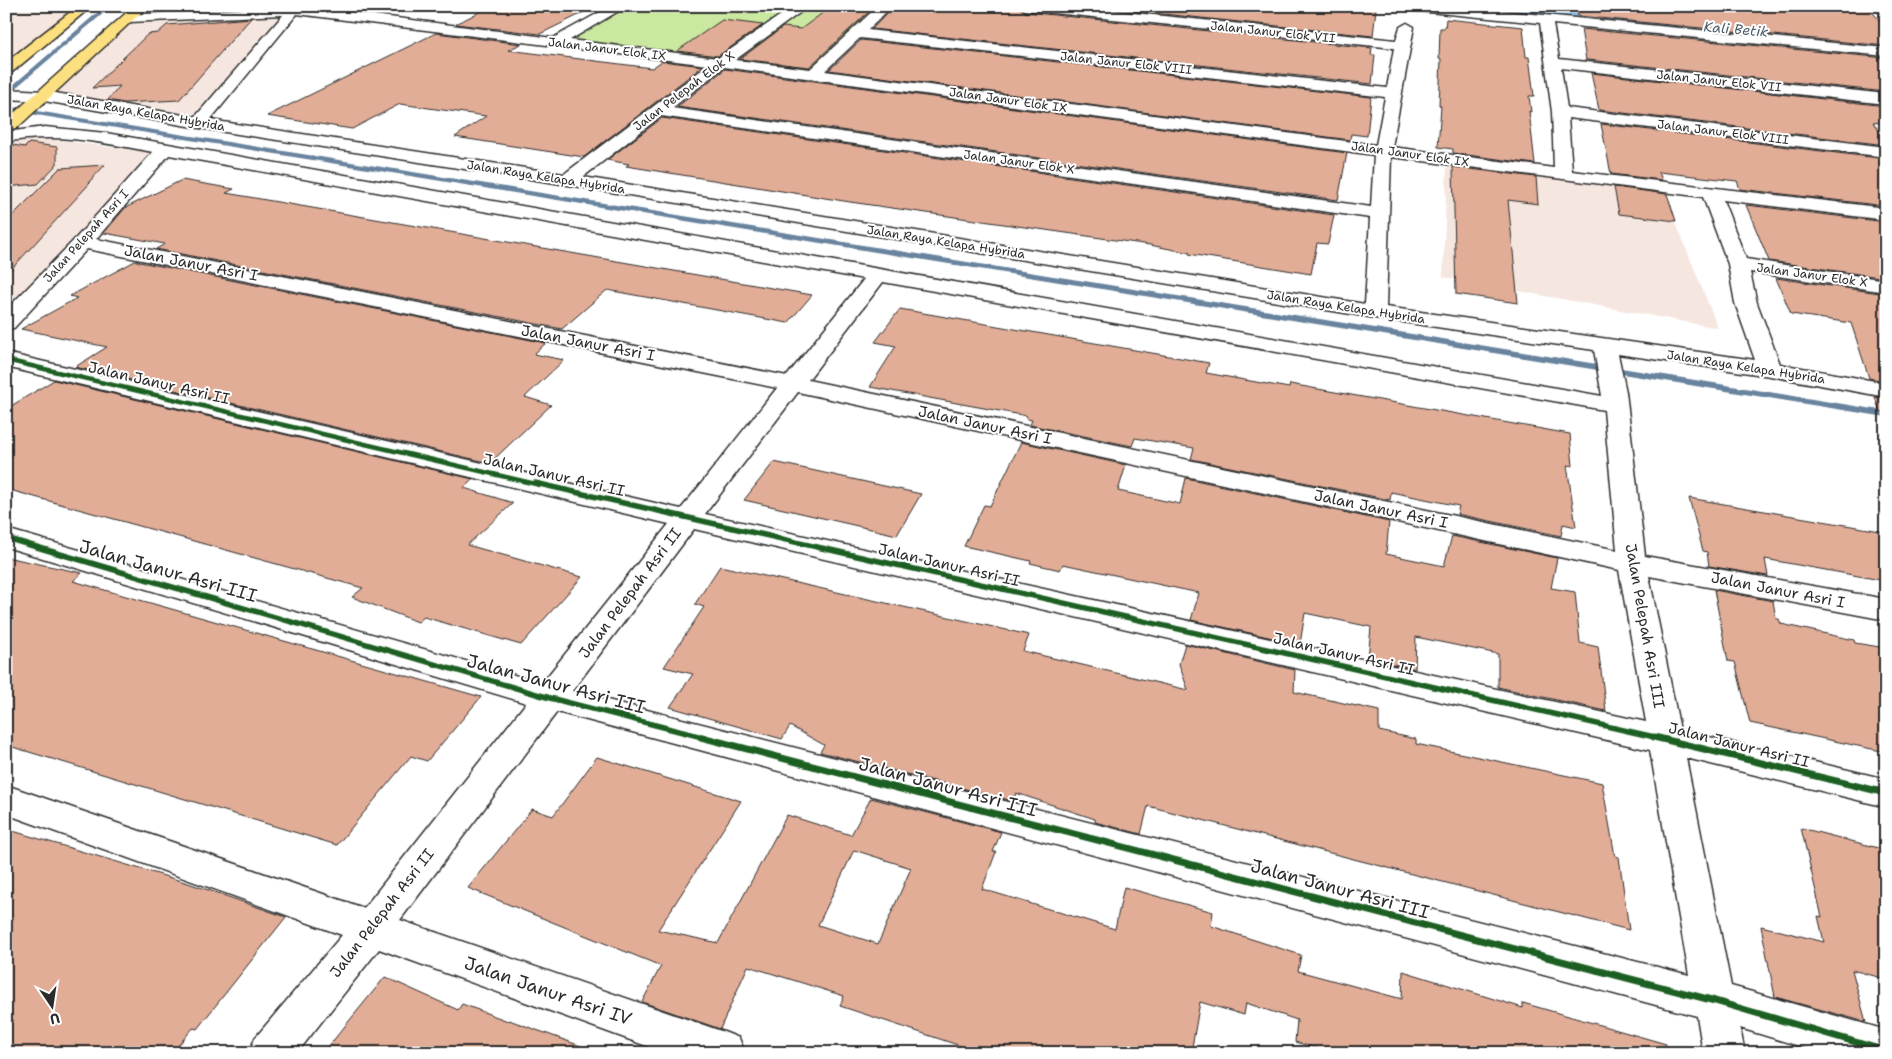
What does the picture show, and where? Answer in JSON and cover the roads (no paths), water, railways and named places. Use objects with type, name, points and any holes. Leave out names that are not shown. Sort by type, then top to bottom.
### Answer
[{"type":"main road","points":[[7,70],[86,6]]},
{"type":"main road","points":[[9,127],[38,97],[142,6]]},
{"type":"street","points":[[556,42],[621,6]]},
{"type":"street","name":"Jalan Pelepah Elok X","points":[[568,180],[719,64],[802,6]]},
{"type":"street","points":[[813,74],[886,6]]},
{"type":"street","name":"Jalan Janur Elok VII","points":[[1025,6],[1402,45]]},
{"type":"street","points":[[1408,6],[1886,52]]},
{"type":"street","points":[[1375,312],[1383,151],[1402,45],[1413,6]]},
{"type":"street","name":"Jalan Janur Elok IX","points":[[130,18],[296,8],[719,64],[813,74],[1563,175],[1886,214]]},
{"type":"street","points":[[199,123],[296,8]]},
{"type":"street","points":[[1546,20],[1560,112],[1563,175]]},
{"type":"street","name":"Jalan Janur Elok VIII","points":[[857,33],[1394,93]]},
{"type":"street","name":"Jalan Janur Elok VII","points":[[1552,63],[1886,99]]},
{"type":"street","name":"Jalan Raya Kelapa Hybrida","points":[[6,94],[38,97],[568,180],[1375,312],[1606,352],[1770,369],[1886,390]]},
{"type":"street","name":"Jalan Janur Elok X","points":[[659,111],[1379,214]]},
{"type":"street","name":"Jalan Janur Elok VIII","points":[[1560,112],[1886,152]]},
{"type":"street","points":[[9,127],[32,131],[54,131],[165,149],[878,275],[1614,398]]},
{"type":"street","name":"Jalan Pelepah Asri I","points":[[6,323],[83,242],[165,149]]},
{"type":"street","points":[[1710,194],[1738,264],[1746,303],[1770,369]]},
{"type":"street","name":"Jalan Janur Asri I","points":[[83,242],[792,384],[1632,563],[1886,610]]},
{"type":"street","name":"Jalan Janur Elok X","points":[[1738,264],[1886,286]]},
{"type":"street","name":"Jalan Pelepah Asri II","points":[[270,1053],[372,928],[687,519],[878,275]]},
{"type":"street","name":"Jalan Pelepah Asri III","points":[[1606,352],[1614,398],[1632,563],[1724,1053]]},
{"type":"street","name":"Jalan Janur Asri II","points":[[6,360],[687,519],[1666,740],[1886,793]]},
{"type":"street","name":"Jalan Janur Asri III","points":[[6,538],[550,698],[1715,1002],[1886,1051]]},
{"type":"street","name":"Jalan Janur Asri IV","points":[[6,799],[724,1053]]},
{"type":"waterway","points":[[6,94],[109,6]]},
{"type":"waterway","name":"Kali Betik","points":[[1497,6],[1669,23]]},
{"type":"waterway","points":[[6,108],[1886,414]]}]
